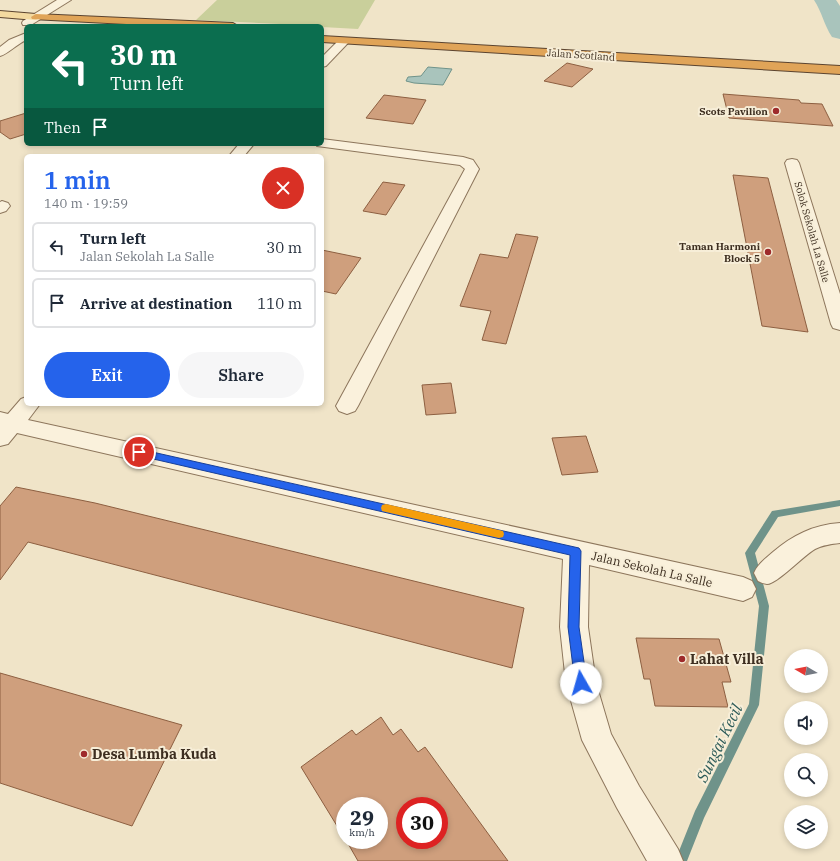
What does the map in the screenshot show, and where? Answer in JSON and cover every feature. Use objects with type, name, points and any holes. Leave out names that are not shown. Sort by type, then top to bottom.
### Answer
[{"type":"highway","points":[[53,18],[192,24]]},
{"type":"highway","points":[[21,23],[40,22],[67,24]]},
{"type":"highway","name":"Jalan Scotland","points":[[324,32],[546,47],[823,60],[839,67]]},
{"type":"highway","name":"Jalan Scotland","points":[[324,39],[839,67]]},
{"type":"main road","points":[[0,14],[40,22]]},
{"type":"main road","points":[[0,21],[21,23]]},
{"type":"street","points":[[66,0],[60,10],[61,13],[68,18]]},
{"type":"street","points":[[40,22],[56,4],[66,0]]},
{"type":"street","points":[[40,22],[53,18]]},
{"type":"street","points":[[13,42],[21,23]]},
{"type":"street","points":[[0,53],[13,42],[24,37]]},
{"type":"street","points":[[324,62],[344,41]]},
{"type":"street","points":[[324,143],[463,161],[468,162],[472,169],[347,406]]},
{"type":"street","points":[[238,154],[245,146]]},
{"type":"street","name":"Solok Sekolah La Salle","points":[[792,162],[840,324]]},
{"type":"street","points":[[4,427],[27,406]]},
{"type":"street","name":"Jalan Sekolah La Salle","points":[[4,427],[576,551],[743,589]]},
{"type":"street","points":[[767,573],[806,540],[826,534],[840,533]]},
{"type":"street","points":[[576,551],[574,627],[581,683],[597,740],[666,861]]},
{"type":"green space","points":[[217,0],[375,0],[358,29],[324,27],[324,24],[280,24],[196,20]]},
{"type":"water","points":[[428,67],[452,69],[443,85],[406,81],[408,77],[421,76]]},
{"type":"building","points":[[567,63],[593,69],[572,87],[544,81]]},
{"type":"building","name":"Scots Pavilion","points":[[723,94],[799,100],[801,103],[822,104],[833,126],[729,118]]},
{"type":"building","points":[[384,95],[426,100],[413,124],[366,118]]},
{"type":"building","points":[[24,114],[24,135],[10,139],[0,132],[0,121]]},
{"type":"building","name":"Taman Harmoni Block 5","points":[[733,175],[768,178],[808,332],[762,326]]},
{"type":"building","points":[[383,182],[405,185],[386,215],[363,211]]},
{"type":"building","points":[[516,234],[538,237],[506,344],[482,340],[491,311],[460,306],[480,254],[508,258]]},
{"type":"building","points":[[324,250],[361,258],[336,294],[324,291]]},
{"type":"building","points":[[451,383],[456,413],[426,415],[422,385]]},
{"type":"building","points":[[586,436],[598,472],[562,475],[552,438]]},
{"type":"building","points":[[16,487],[95,503],[524,608],[512,668],[28,542],[0,580],[0,506]]},
{"type":"building","name":"Lahat Villa","points":[[636,638],[719,639],[731,682],[722,682],[728,707],[655,706],[650,679],[644,679]]},
{"type":"building","name":"Desa Lumba Kuda","points":[[0,673],[182,725],[132,826],[0,783]]},
{"type":"building","points":[[381,717],[393,735],[401,729],[418,752],[425,747],[508,861],[358,861],[351,849],[388,849],[388,797],[336,797],[336,824],[301,767],[352,730],[356,735]]},
{"type":"waterway","points":[[824,0],[829,5],[840,32]]},
{"type":"waterway","name":"Sungai Kecil","points":[[681,861],[699,815],[754,705],[764,606],[750,553],[775,514],[840,503]]},
{"type":"slow traffic","points":[[386,508],[499,534]]},
{"type":"place","name":"Scots Pavilion","points":[[776,111]]},
{"type":"place","name":"Taman Harmoni Block 5","points":[[768,252]]},
{"type":"place","name":"Lahat Villa","points":[[682,659]]},
{"type":"place","name":"Desa Lumba Kuda","points":[[84,754]]},
{"type":"route","points":[[139,452],[576,551],[574,627],[581,683]]}]
